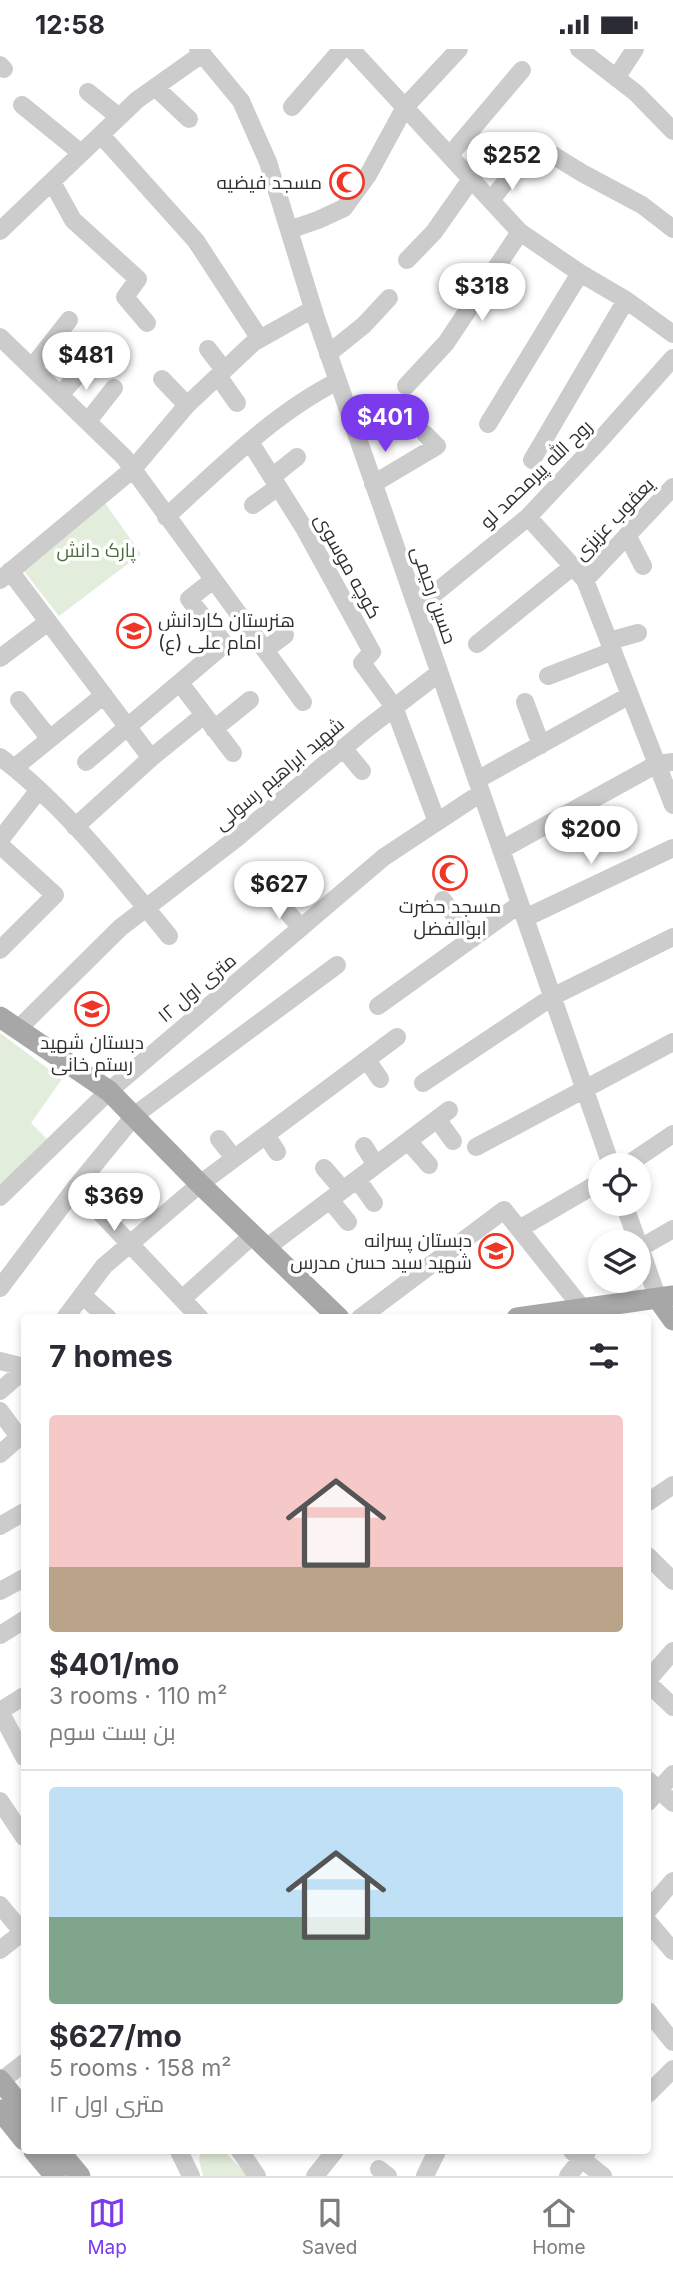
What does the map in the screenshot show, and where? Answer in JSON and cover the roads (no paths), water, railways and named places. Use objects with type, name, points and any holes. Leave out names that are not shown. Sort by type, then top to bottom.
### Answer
[{"type":"main road","points":[[0,1017],[109,1091],[334,1314]]},
{"type":"main road","points":[[546,1314],[583,1309],[670,1310]]},
{"type":"main road","points":[[651,1319],[670,1310]]},
{"type":"main road","points":[[0,2081],[21,2106]]},
{"type":"main road","points":[[0,2111],[21,2136]]},
{"type":"main road","points":[[40,2154],[80,2176]]},
{"type":"street","points":[[292,107],[342,49]]},
{"type":"street","points":[[289,230],[344,208],[368,175],[405,107],[459,49]]},
{"type":"street","points":[[579,49],[636,93],[673,131]]},
{"type":"street","points":[[617,78],[635,49]]},
{"type":"street","points":[[0,231],[137,100],[207,53]]},
{"type":"street","name":"حسین رحیمی","points":[[207,53],[241,101],[268,162],[328,353],[607,1153]]},
{"type":"street","points":[[360,53],[405,107],[520,232],[580,273],[626,300],[673,334]]},
{"type":"street","points":[[450,155],[523,70]]},
{"type":"street","points":[[155,87],[189,119]]},
{"type":"street","points":[[88,92],[119,117]]},
{"type":"street","points":[[22,105],[82,153]]},
{"type":"street","points":[[101,135],[197,241],[260,339]]},
{"type":"street","points":[[492,199],[535,144],[642,205],[673,229]]},
{"type":"street","points":[[407,260],[434,232],[472,178]]},
{"type":"street","points":[[52,182],[73,220],[138,279],[125,297],[147,323]]},
{"type":"street","points":[[407,386],[446,343],[520,232]]},
{"type":"street","points":[[488,424],[580,273]]},
{"type":"street","points":[[328,353],[364,325],[389,298]]},
{"type":"street","points":[[532,460],[626,300]]},
{"type":"street","points":[[151,758],[48,622],[5,575],[134,469],[187,405],[253,343],[313,309]]},
{"type":"street","points":[[33,366],[69,320]]},
{"type":"street","points":[[0,337],[33,366],[134,469],[166,517],[303,702]]},
{"type":"street","points":[[208,349],[237,403]]},
{"type":"street","points":[[61,394],[96,354]]},
{"type":"street","name":"روح الله پیرمحمد لو","points":[[417,608],[527,517],[673,358]]},
{"type":"street","points":[[162,379],[187,405]]},
{"type":"street","points":[[166,517],[250,442],[321,390],[338,381]]},
{"type":"street","points":[[88,421],[114,388]]},
{"type":"street","points":[[373,484],[437,446],[425,433]]},
{"type":"street","name":"کوچه موسوی","points":[[250,442],[304,528],[333,598],[372,652],[362,663],[394,707]]},
{"type":"street","points":[[253,505],[296,457]]},
{"type":"street","name":"یعقوب عزیزی","points":[[477,644],[579,573],[627,535],[673,487]]},
{"type":"street","points":[[527,517],[579,573],[630,695],[665,763],[673,805]]},
{"type":"street","points":[[627,535],[643,566]]},
{"type":"street","points":[[86,762],[225,644],[189,599],[213,580]]},
{"type":"street","points":[[0,658],[48,622]]},
{"type":"street","points":[[548,676],[638,633]]},
{"type":"street","points":[[265,650],[285,635]]},
{"type":"street","name":"شهید ابراهیم رسولی","points":[[18,1030],[120,928],[238,837],[343,748],[439,673]]},
{"type":"street","points":[[180,683],[233,753]]},
{"type":"street","points":[[104,695],[50,739],[7,762],[75,827],[169,936]]},
{"type":"street","name":"۱۲ متری اول","points":[[0,1197],[109,1091],[384,857],[437,822],[479,786],[541,745],[630,695]]},
{"type":"street","points":[[206,718],[215,698]]},
{"type":"street","points":[[19,700],[50,739]]},
{"type":"street","points":[[75,827],[151,758],[206,718],[250,700]]},
{"type":"street","points":[[525,702],[541,745]]},
{"type":"street","points":[[394,707],[437,822]]},
{"type":"street","points":[[343,748],[362,771]]},
{"type":"street","points":[[501,850],[665,763]]},
{"type":"street","points":[[0,840],[38,791]]},
{"type":"street","points":[[0,845],[55,895],[0,950]]},
{"type":"street","points":[[378,1006],[472,939],[522,911],[673,848]]},
{"type":"street","points":[[265,886],[301,928]]},
{"type":"street","points":[[443,900],[472,939]]},
{"type":"street","points":[[422,1083],[552,997],[673,937]]},
{"type":"street","points":[[0,1289],[76,1187],[135,1115],[337,965]]},
{"type":"street","points":[[68,1314],[104,1266],[200,1184],[397,1037]]},
{"type":"street","points":[[476,1147],[673,1042]]},
{"type":"street","points":[[367,1060],[380,1079]]},
{"type":"street","points":[[182,1299],[259,1241],[343,1190],[443,1115],[453,1141]]},
{"type":"street","points":[[645,1153],[673,1134]]},
{"type":"street","points":[[265,1135],[277,1152]]},
{"type":"street","points":[[219,1139],[234,1158]]},
{"type":"street","points":[[408,1141],[429,1165]]},
{"type":"street","points":[[364,1146],[376,1165]]},
{"type":"street","points":[[324,1168],[343,1190],[374,1202]]},
{"type":"street","points":[[76,1187],[196,1314]]},
{"type":"street","points":[[519,1229],[588,1189]]},
{"type":"street","points":[[343,1190],[348,1222]]},
{"type":"street","points":[[365,1314],[504,1210],[583,1309]]},
{"type":"street","points":[[651,1239],[673,1229]]},
{"type":"street","points":[[651,1270],[670,1310]]},
{"type":"street","points":[[82,1295],[103,1314]]},
{"type":"street","points":[[0,1361],[21,1368]]},
{"type":"street","points":[[0,1391],[21,1372]]},
{"type":"street","points":[[0,1412],[16,1445]]},
{"type":"street","points":[[651,1500],[673,1485]]},
{"type":"street","points":[[0,1526],[21,1514]]},
{"type":"street","points":[[651,1559],[673,1581]]},
{"type":"street","points":[[0,1591],[21,1580]]},
{"type":"street","points":[[0,1635],[21,1622]]},
{"type":"street","points":[[651,1677],[673,1651]]},
{"type":"street","points":[[651,1684],[673,1707]]},
{"type":"street","points":[[21,1698],[0,1711],[21,1748]]},
{"type":"street","points":[[673,1773],[651,1791],[673,1803]]},
{"type":"street","points":[[0,1801],[21,1832]]},
{"type":"street","points":[[651,1907],[673,1881]]},
{"type":"street","points":[[0,1905],[21,1930]]},
{"type":"street","points":[[651,1925],[673,1951]]},
{"type":"street","points":[[0,1950],[21,1935]]},
{"type":"street","points":[[651,2015],[673,2042]]},
{"type":"street","points":[[0,2081],[21,2065]]},
{"type":"street","points":[[651,2091],[673,2069]]},
{"type":"street","points":[[180,2154],[186,2174]]},
{"type":"street","points":[[242,2154],[257,2176]]},
{"type":"street","points":[[315,2176],[333,2154]]},
{"type":"street","points":[[425,2176],[436,2154]]},
{"type":"street","points":[[568,2176],[579,2154]]},
{"type":"street","points":[[581,2154],[603,2176]]},
{"type":"place","name":"مسجد فیضیه","points":[[347,182]]},
{"type":"place","name":"هنرستان کاردانش امام علی (ع)","points":[[134,631]]},
{"type":"place","name":"مسجد حضرت ابوالفضل","points":[[450,873]]},
{"type":"place","name":"دبستان شهید رستم خانی","points":[[92,1009]]},
{"type":"place","name":"دبستان پسرانه شهید سید حسن مدرس","points":[[496,1251]]},
{"type":"park label","name":"پارک دانش","points":[[96,550]]}]
